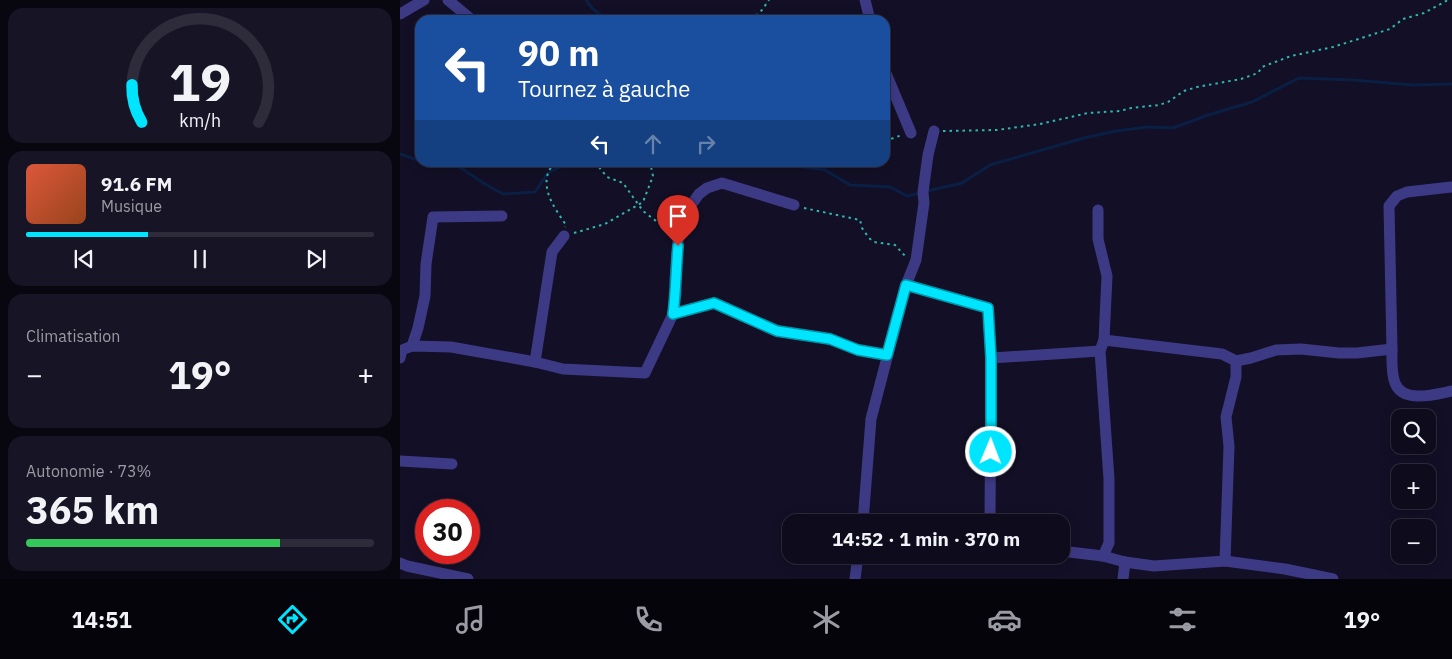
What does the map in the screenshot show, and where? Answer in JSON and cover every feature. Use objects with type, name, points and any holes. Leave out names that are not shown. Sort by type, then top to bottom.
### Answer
[{"type":"street","points":[[400,14],[424,0]]},
{"type":"street","points":[[448,0],[466,15]]},
{"type":"street","points":[[865,0],[869,15]]},
{"type":"street","points":[[890,82],[911,133]]},
{"type":"street","points":[[864,514],[871,419],[906,285],[916,260],[928,155],[934,132]]},
{"type":"street","points":[[400,358],[402,350],[412,346],[451,347],[563,369],[645,373],[673,314],[679,229],[689,208],[699,194],[707,188],[722,183],[794,206]]},
{"type":"street","points":[[1450,187],[1407,192],[1397,196],[1389,206],[1392,348],[1395,384],[1412,396],[1428,396],[1452,391]]},
{"type":"street","points":[[1098,210],[1098,239],[1107,276],[1102,346],[1109,478],[1109,543],[1103,556]]},
{"type":"street","points":[[412,346],[418,328],[424,296],[432,217],[502,216]]},
{"type":"street","points":[[535,362],[552,252],[564,236]]},
{"type":"street","points":[[906,285],[988,308],[991,358],[990,514]]},
{"type":"street","points":[[673,314],[714,303],[777,331],[830,339],[858,350],[887,355]]},
{"type":"street","points":[[991,358],[1102,346],[1222,354],[1236,361],[1276,350],[1301,349],[1357,354],[1392,348]]},
{"type":"street","points":[[1225,561],[1228,446],[1226,416],[1236,377],[1236,361]]},
{"type":"street","points":[[400,461],[452,464]]},
{"type":"street","points":[[1070,552],[1103,556],[1125,562],[1154,566],[1225,561],[1286,569],[1333,579]]},
{"type":"street","points":[[400,562],[407,566],[467,579]]},
{"type":"street","points":[[1123,579],[1125,562]]},
{"type":"street","points":[[855,579],[857,564]]},
{"type":"path","points":[[756,15],[769,0]]},
{"type":"path","points":[[934,132],[996,130],[1040,124],[1088,113],[1120,111],[1158,105],[1197,87],[1241,79],[1258,73],[1262,67],[1291,56],[1332,47],[1390,29],[1403,19],[1424,13],[1448,0]]},
{"type":"path","points":[[890,139],[911,133]]},
{"type":"path","points":[[551,167],[548,173],[547,189],[555,209],[566,225],[564,236],[605,224],[643,202],[653,176],[651,167]]},
{"type":"path","points":[[599,167],[607,178],[623,183],[643,211],[660,224],[670,225],[679,229]]},
{"type":"path","points":[[794,206],[860,220],[862,228],[874,242],[895,245],[905,256],[916,260]]},
{"type":"waterway","points":[[586,0],[601,15]]},
{"type":"waterway","points":[[927,191],[962,183],[990,165],[1084,138],[1147,127],[1173,128],[1252,102],[1299,78],[1413,85],[1452,84]]},
{"type":"waterway","points":[[400,154],[415,159]]},
{"type":"waterway","points":[[460,167],[503,194],[535,192],[548,173],[560,167]]},
{"type":"waterway","points":[[804,167],[825,170],[850,185],[890,187],[907,196],[921,193]]},
{"type":"route","points":[[678,246],[673,314],[714,303],[777,331],[830,339],[858,350],[887,355],[906,285],[988,308],[991,358],[991,452]]}]
